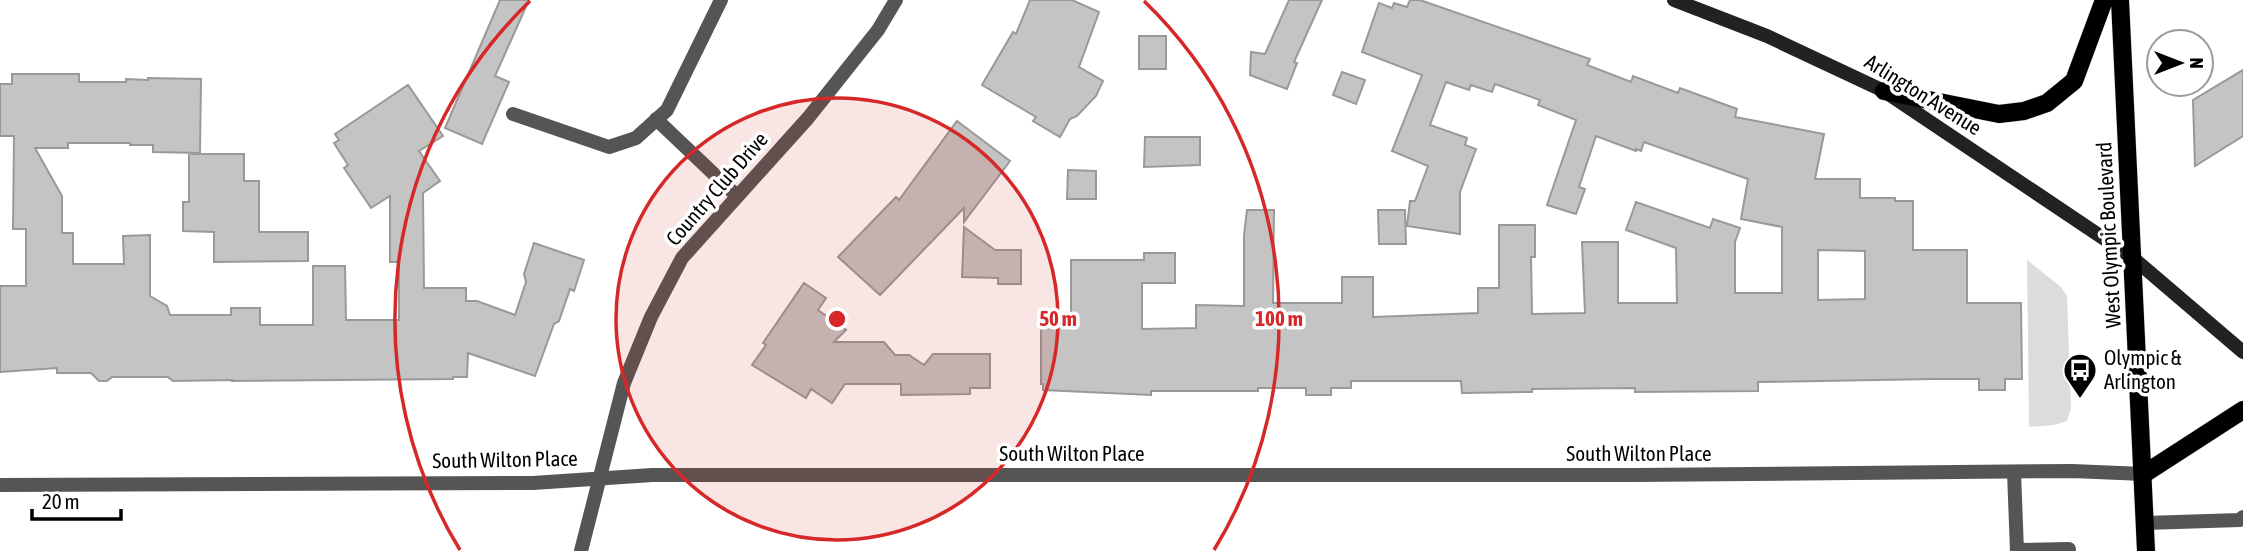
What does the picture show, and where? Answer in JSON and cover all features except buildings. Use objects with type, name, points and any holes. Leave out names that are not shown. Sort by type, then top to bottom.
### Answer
[{"type":"main road","name":"Arlington Avenue","points":[[1674,0],[1767,36],[1884,91],[2133,258]]},
{"type":"main road","points":[[1884,91],[1999,114],[2024,111],[2047,103],[2074,81],[2104,0]]},
{"type":"main road","name":"West Olympic Boulevard","points":[[2120,0],[2146,551]]},
{"type":"main road","points":[[2133,258],[2243,352]]},
{"type":"main road","points":[[2144,474],[2243,410]]},
{"type":"street","points":[[513,114],[609,148],[636,138],[667,110],[721,0]]},
{"type":"street","name":"Country Club Drive","points":[[581,551],[624,383],[651,317],[682,258],[808,118],[878,30],[896,0]]},
{"type":"street","points":[[656,119],[737,196]]},
{"type":"street","name":"South Wilton Place","points":[[0,485],[533,483],[652,475],[1651,475],[2072,471],[2144,474]]},
{"type":"street","points":[[2014,472],[2017,551],[2069,549]]},
{"type":"street","points":[[2146,523],[2240,520],[2243,517]]},
{"type":"shaded area","points":[[2027,260],[2061,287],[2067,296],[2071,408],[2067,421],[2054,425],[2029,427]]},
{"type":"place","name":"Olympic & Arlington","points":[[2080,400]]}]
